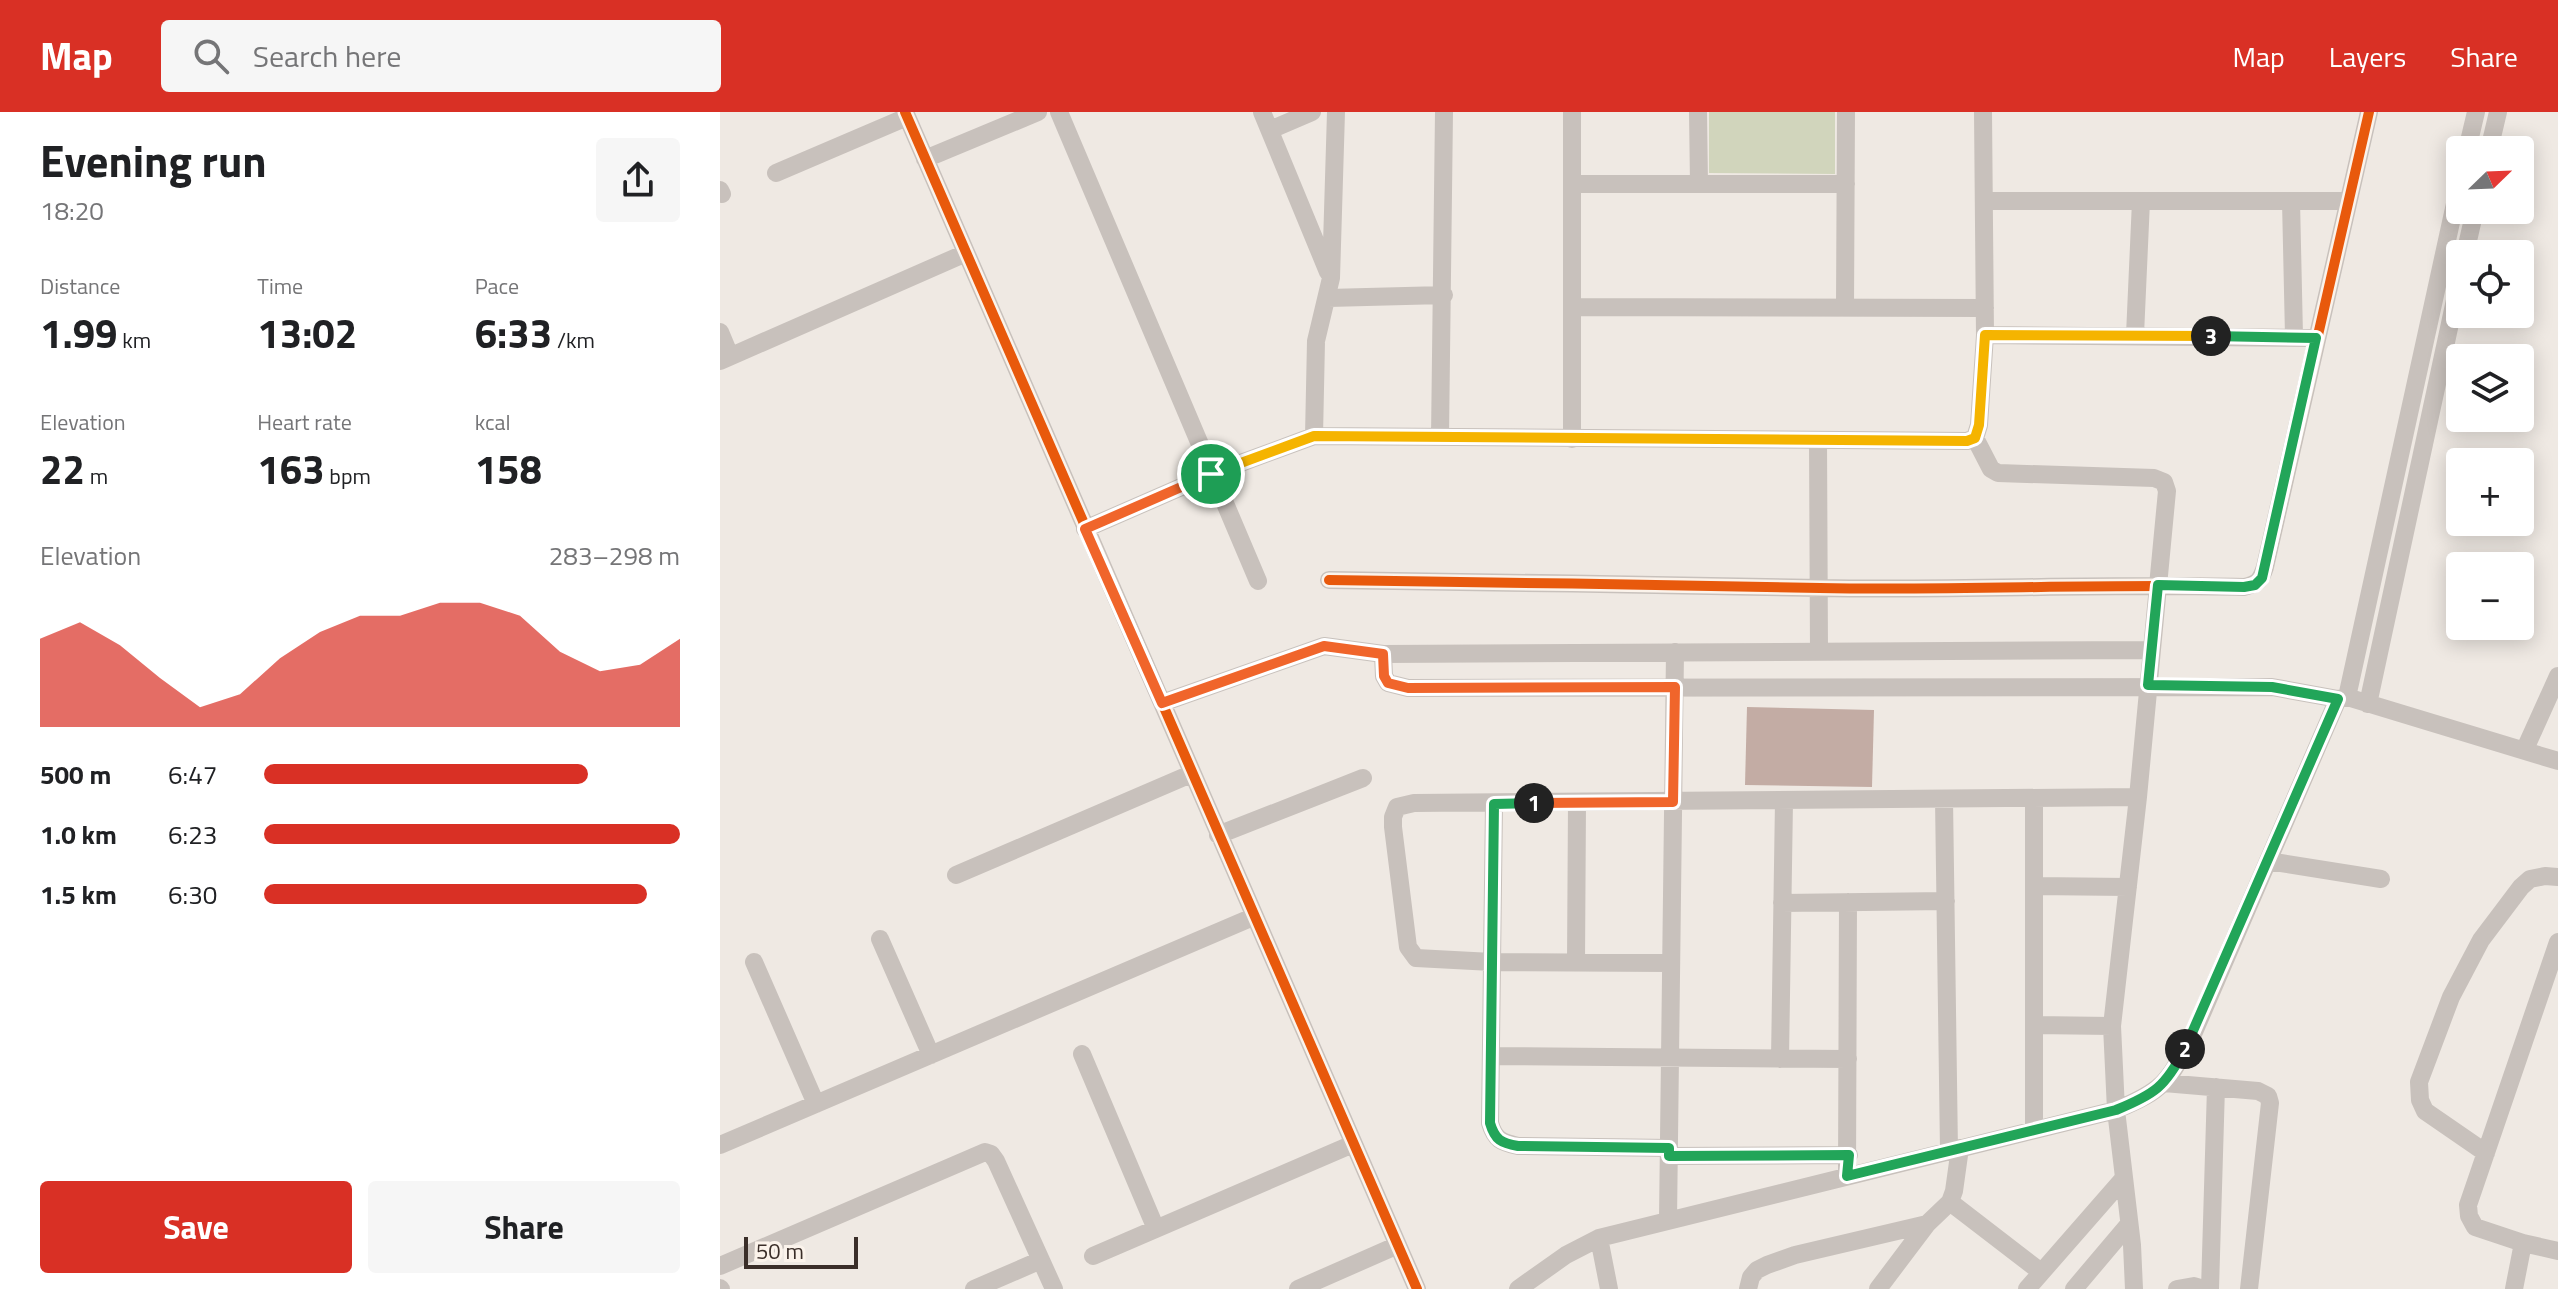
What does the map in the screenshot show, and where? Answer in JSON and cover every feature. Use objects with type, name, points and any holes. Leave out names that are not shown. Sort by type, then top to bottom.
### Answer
[{"type":"street","points":[[925,159],[1038,112]]},
{"type":"street","points":[[1059,112],[1258,581]]},
{"type":"street","points":[[1262,112],[1331,278]]},
{"type":"street","points":[[1270,130],[1312,112]]},
{"type":"street","points":[[1314,436],[1316,341],[1331,278],[1336,112]]},
{"type":"street","points":[[1440,437],[1444,112]]},
{"type":"street","points":[[1572,112],[1572,439]]},
{"type":"street","points":[[1698,112],[1699,184]]},
{"type":"street","points":[[1845,307],[1846,112]]},
{"type":"street","points":[[1983,112],[1985,335],[1979,425],[1975,438],[1991,469],[1998,473],[2159,479],[2167,491],[2138,797],[2112,1026],[2116,1110],[2134,1289]]},
{"type":"street","points":[[1329,580],[1820,588],[2255,585],[2262,578],[2369,112]]},
{"type":"street","points":[[2470,136],[2476,112]]},
{"type":"street","points":[[2492,136],[2498,112]]},
{"type":"street","points":[[776,173],[906,114],[1417,1289]]},
{"type":"street","points":[[1573,184],[1846,184]]},
{"type":"street","points":[[1984,201],[2347,201]]},
{"type":"street","points":[[2135,335],[2141,201]]},
{"type":"street","points":[[2291,201],[2294,336]]},
{"type":"street","points":[[1518,1289],[1566,1255],[1599,1238],[2116,1110],[2149,1096],[2164,1083],[2194,1032],[2342,698],[2450,224]]},
{"type":"street","points":[[720,332],[725,359],[966,253]]},
{"type":"street","points":[[1328,298],[1444,295]]},
{"type":"street","points":[[1573,307],[1985,308]]},
{"type":"street","points":[[2368,704],[2449,328]]},
{"type":"street","points":[[1985,335],[2316,338]]},
{"type":"street","points":[[1085,529],[1211,474],[1314,436],[1967,441],[1975,438]]},
{"type":"street","points":[[1818,440],[1819,651]]},
{"type":"street","points":[[1162,703],[1324,646],[1383,654],[2152,650]]},
{"type":"street","points":[[2013,686],[2015,650]]},
{"type":"street","points":[[1668,1220],[1675,652]]},
{"type":"street","points":[[1383,654],[1384,676],[1388,683],[1408,688],[2272,687],[2368,704],[2558,761]]},
{"type":"street","points":[[2525,749],[2558,676]]},
{"type":"street","points":[[956,875],[1191,774]]},
{"type":"street","points":[[1218,835],[1363,778]]},
{"type":"street","points":[[1671,963],[1424,961],[1411,955],[1393,817],[1397,807],[1405,804],[2138,797]]},
{"type":"street","points":[[2034,798],[2034,1130]]},
{"type":"street","points":[[1884,1287],[1927,1224],[1950,1202],[1954,1191],[1944,799]]},
{"type":"street","points":[[1780,1059],[1784,801]]},
{"type":"street","points":[[1576,962],[1577,803]]},
{"type":"street","points":[[1494,804],[1490,1123],[1494,1136],[1501,1143],[1669,1152],[1849,1155]]},
{"type":"street","points":[[2268,861],[2381,879]]},
{"type":"street","points":[[2486,1153],[2425,1111],[2420,1100],[2419,1082],[2451,997],[2481,940],[2530,879],[2558,877]]},
{"type":"street","points":[[2034,886],[2128,887]]},
{"type":"street","points":[[1782,903],[1946,901]]},
{"type":"street","points":[[1847,1176],[1848,902]]},
{"type":"street","points":[[720,1145],[1253,917]]},
{"type":"street","points":[[880,939],[931,1055]]},
{"type":"street","points":[[2558,942],[2468,1205],[2475,1227],[2558,1251]]},
{"type":"street","points":[[754,962],[816,1104]]},
{"type":"street","points":[[2034,1025],[2112,1026]]},
{"type":"street","points":[[1082,1054],[1156,1229]]},
{"type":"street","points":[[1491,1056],[1848,1059]]},
{"type":"street","points":[[2164,1083],[2264,1093],[2270,1103],[2249,1289]]},
{"type":"street","points":[[2177,1289],[2194,1286],[2207,1289],[2216,1087]]},
{"type":"street","points":[[1093,1256],[1353,1144]]},
{"type":"street","points":[[720,1266],[985,1152],[996,1161],[1054,1289]]},
{"type":"street","points":[[2027,1289],[2124,1178]]},
{"type":"street","points":[[1950,1202],[2041,1272]]},
{"type":"street","points":[[1748,1289],[1751,1277],[1767,1265],[1795,1255],[1927,1224]]},
{"type":"street","points":[[2074,1289],[2129,1224]]},
{"type":"street","points":[[1599,1238],[1609,1289]]},
{"type":"street","points":[[2514,1289],[2523,1243]]},
{"type":"street","points":[[1298,1289],[1398,1245]]},
{"type":"street","points":[[974,1289],[1041,1260]]},
{"type":"green space","points":[[1709,112],[1835,112],[1835,174],[1709,173]]},
{"type":"building","points":[[1747,707],[1874,710],[1872,787],[1745,785]]},
{"type":"cycle path","points":[[905,112],[1417,1289]]},
{"type":"cycle path","points":[[1329,580],[1873,589],[2244,587],[2256,583],[2265,567],[2369,112]]},
{"type":"route","points":[[1985,335],[2316,338],[2262,578],[2255,585],[2244,587],[2158,585],[2148,685],[2272,687],[2338,699],[2194,1032],[2178,1064],[2149,1096],[2116,1110],[1847,1176],[1849,1155],[1669,1156],[1669,1148],[1518,1146],[1501,1143],[1494,1136],[1490,1123],[1494,804],[1673,802],[1675,687],[1408,688],[1388,683],[1384,676],[1383,654],[1324,646],[1162,703],[1085,529],[1211,474],[1314,436],[1967,441],[1975,438],[1978,432],[1985,335]]}]
